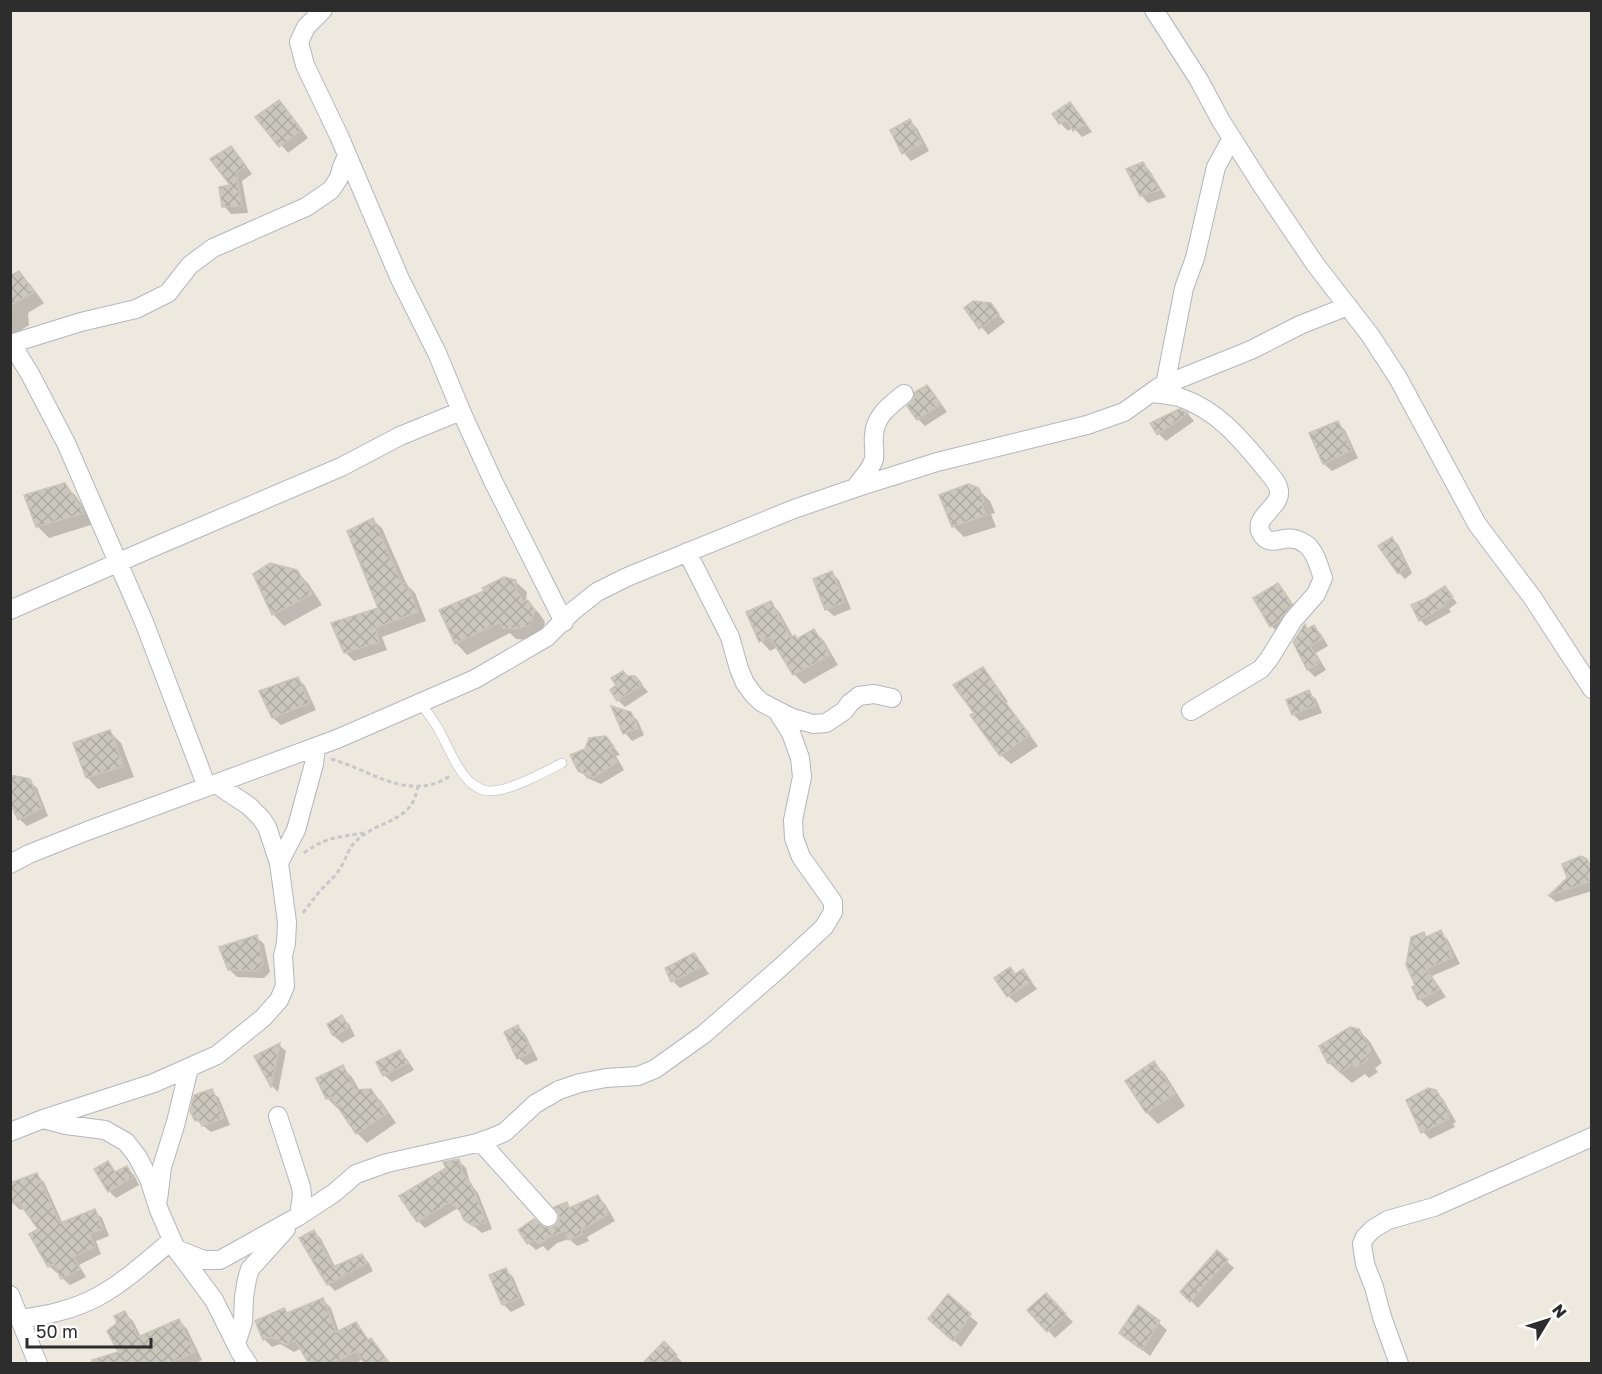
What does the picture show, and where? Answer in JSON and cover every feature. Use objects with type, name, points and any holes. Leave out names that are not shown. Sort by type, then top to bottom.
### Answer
[{"type":"street","points":[[323,10],[306,27],[299,42],[305,65],[400,279],[437,352],[493,481],[564,622]]},
{"type":"street","points":[[1154,10],[1199,80],[1232,138],[1315,264],[1370,335],[1398,378],[1477,524],[1532,597],[1592,689]]},
{"type":"street","points":[[1158,389],[1216,167],[1232,138]]},
{"type":"street","points":[[10,1132],[154,1083],[217,1055],[263,1018],[279,1000],[285,986],[283,956],[287,935],[280,861],[267,827],[249,806],[212,785],[66,443],[30,374],[11,344],[81,322],[136,309],[168,293],[190,265],[213,248],[306,207],[331,190],[339,178],[347,156]]},
{"type":"street","points":[[10,864],[212,785],[315,751],[475,679],[547,637],[573,611],[597,592],[627,577],[794,509],[855,488],[937,462],[1087,425],[1124,412],[1158,389],[1251,350],[1300,325],[1348,306]]},
{"type":"street","points":[[1158,389],[1199,406],[1220,419],[1245,443],[1278,486],[1276,501],[1259,526],[1262,535],[1267,540],[1275,542],[1294,539],[1307,546],[1316,558],[1323,578],[1316,594],[1293,620],[1261,669],[1191,711]]},
{"type":"street","points":[[855,488],[874,460],[874,430],[880,416],[904,394]]},
{"type":"street","points":[[10,610],[341,467],[400,436],[461,411]]},
{"type":"street","points":[[687,552],[730,638],[738,669],[745,683],[761,702],[789,717],[805,722],[826,723],[844,711],[859,696],[874,694],[892,698]]},
{"type":"street","points":[[174,1244],[204,1260],[220,1260],[297,1217],[334,1193],[356,1174],[387,1162],[479,1142],[504,1132],[535,1104],[559,1090],[606,1078],[638,1076],[655,1069],[722,1019],[782,967],[824,927],[834,912],[834,902],[801,857],[794,838],[794,820],[802,777],[800,758],[791,733],[777,711]]},
{"type":"street","points":[[280,861],[296,830],[314,764],[315,751]]},
{"type":"street","points":[[10,846],[36,852]]},
{"type":"street","points":[[158,1205],[162,1167],[189,1068]]},
{"type":"street","points":[[236,1344],[243,1322],[244,1298],[250,1269],[297,1217],[302,1195],[278,1116]]},
{"type":"street","points":[[43,1119],[66,1125],[105,1130],[126,1142],[137,1156],[149,1179],[174,1244],[214,1300],[248,1364]]},
{"type":"street","points":[[1399,1364],[1365,1264],[1362,1245],[1365,1237],[1388,1220],[1434,1207],[1592,1137]]},
{"type":"street","points":[[479,1142],[548,1217]]},
{"type":"street","points":[[21,1319],[50,1314],[99,1297],[174,1244]]},
{"type":"street","points":[[10,1295],[38,1364]]},
{"type":"lane","points":[[420,702],[435,723],[461,771],[473,785],[491,791],[508,787],[562,763]]},
{"type":"path","points":[[315,751],[390,782],[410,786],[433,784],[461,771]]},
{"type":"path","points":[[287,935],[322,889],[335,876],[355,842],[409,810],[417,796],[418,785]]},
{"type":"path","points":[[280,861],[294,861],[315,845],[332,838],[367,833]]},
{"type":"building","points":[[279,100],[302,130],[279,147],[255,117]]},
{"type":"building","points":[[1070,102],[1086,124],[1073,131],[1067,120],[1059,124],[1052,114]]},
{"type":"building","points":[[910,119],[922,144],[902,154],[890,130]]},
{"type":"building","points":[[231,146],[246,166],[236,173],[242,206],[222,207],[219,187],[230,185],[210,159]]},
{"type":"building","points":[[1143,162],[1160,190],[1140,196],[1126,169]]},
{"type":"building","points":[[19,271],[34,292],[10,306],[10,276]]},
{"type":"building","points":[[973,301],[991,303],[999,314],[979,329],[964,308]]},
{"type":"building","points":[[927,385],[941,404],[917,420],[907,406],[914,399],[915,392]]},
{"type":"building","points":[[1179,409],[1188,413],[1157,435],[1150,423]]},
{"type":"building","points":[[1338,421],[1352,450],[1323,464],[1309,433]]},
{"type":"building","points":[[65,483],[84,513],[36,527],[24,495]]},
{"type":"building","points":[[968,484],[979,488],[984,502],[981,503],[986,515],[952,527],[939,495]]},
{"type":"building","points":[[373,518],[402,584],[406,583],[418,612],[375,628],[379,642],[344,653],[331,623],[378,608],[347,531]]},
{"type":"building","points":[[1392,537],[1407,566],[1398,574],[1378,546]]},
{"type":"building","points":[[270,563],[297,570],[312,594],[272,615],[253,574]]},
{"type":"building","points":[[832,571],[844,602],[825,610],[813,579]]},
{"type":"building","points":[[504,577],[516,580],[516,590],[523,601],[528,600],[535,610],[530,625],[515,629],[503,628],[500,622],[455,644],[439,610],[484,591],[482,588]]},
{"type":"building","points":[[1278,583],[1292,604],[1279,621],[1270,627],[1253,598]]},
{"type":"building","points":[[1445,586],[1453,597],[1445,602],[1446,605],[1419,621],[1411,605]]},
{"type":"building","points":[[771,601],[790,637],[795,635],[797,639],[814,629],[830,655],[793,675],[770,637],[759,642],[746,612]]},
{"type":"building","points":[[1305,624],[1307,629],[1314,625],[1322,639],[1310,646],[1320,662],[1307,670],[1293,642]]},
{"type":"building","points":[[983,667],[1000,692],[998,693],[1030,735],[1000,756],[970,715],[974,713],[953,685]]},
{"type":"building","points":[[623,671],[627,676],[635,676],[642,684],[617,701],[610,690],[616,685],[611,678]]},
{"type":"building","points":[[298,677],[310,703],[272,718],[259,691]]},
{"type":"building","points":[[1309,690],[1316,705],[1292,715],[1286,700]]},
{"type":"building","points":[[611,706],[631,712],[638,728],[623,734]]},
{"type":"building","points":[[110,730],[124,766],[86,778],[73,743]]},
{"type":"building","points":[[606,736],[614,747],[610,749],[617,762],[593,778],[578,771],[570,755],[585,749],[589,738]]},
{"type":"building","points":[[10,775],[30,779],[42,808],[18,820],[10,803]]},
{"type":"building","points":[[1581,856],[1587,859],[1592,870],[1592,881],[1548,896],[1567,878],[1562,864]]},
{"type":"building","points":[[1441,930],[1453,957],[1426,969],[1440,989],[1418,1000],[1412,987],[1415,985],[1406,965],[1411,937],[1424,932],[1426,937]]},
{"type":"building","points":[[257,935],[263,964],[256,971],[228,970],[219,947]]},
{"type":"building","points":[[694,953],[703,966],[671,982],[665,968]]},
{"type":"building","points":[[1010,967],[1015,974],[1023,969],[1031,981],[1007,997],[994,978]]},
{"type":"building","points":[[342,1015],[349,1028],[333,1036],[327,1024]]},
{"type":"building","points":[[518,1025],[532,1052],[517,1059],[504,1032]]},
{"type":"building","points":[[1350,1027],[1359,1029],[1371,1051],[1365,1056],[1368,1060],[1356,1067],[1353,1063],[1340,1073],[1333,1061],[1328,1064],[1319,1046]]},
{"type":"building","points":[[280,1043],[271,1087],[254,1056]]},
{"type":"building","points":[[400,1050],[408,1063],[383,1076],[376,1062]]},
{"type":"building","points":[[1154,1061],[1175,1094],[1146,1113],[1125,1081]]},
{"type":"building","points":[[343,1065],[355,1090],[371,1089],[387,1113],[356,1134],[331,1097],[326,1099],[316,1078]]},
{"type":"building","points":[[1428,1088],[1436,1090],[1450,1114],[1447,1116],[1449,1119],[1421,1133],[1406,1100]]},
{"type":"building","points":[[212,1089],[224,1118],[202,1126],[199,1120],[195,1121],[190,1111],[194,1095]]},
{"type":"building","points":[[459,1159],[463,1174],[471,1184],[486,1222],[473,1226],[464,1220],[460,1211],[450,1202],[417,1222],[399,1196],[446,1168],[443,1162]]},
{"type":"building","points":[[108,1161],[115,1172],[127,1166],[133,1177],[108,1192],[94,1169]]},
{"type":"building","points":[[37,1173],[60,1223],[95,1209],[103,1229],[90,1234],[95,1247],[73,1257],[80,1269],[61,1279],[54,1264],[48,1267],[29,1234],[38,1229],[18,1201],[10,1204],[10,1183]]},
{"type":"building","points":[[598,1195],[608,1214],[581,1230],[583,1234],[568,1240],[566,1230],[539,1244],[535,1240],[527,1244],[518,1230],[534,1219],[544,1227],[551,1228],[559,1220],[559,1214],[554,1207],[567,1202],[569,1208]]},
{"type":"building","points":[[314,1230],[333,1267],[362,1254],[367,1263],[327,1285],[299,1238]]},
{"type":"building","points":[[1217,1250],[1228,1260],[1190,1302],[1180,1292]]},
{"type":"building","points":[[506,1268],[519,1298],[502,1305],[489,1275]]},
{"type":"building","points":[[1046,1293],[1066,1314],[1047,1332],[1027,1310]]},
{"type":"building","points":[[948,1294],[971,1314],[953,1341],[928,1319]]},
{"type":"building","points":[[323,1298],[336,1332],[356,1322],[368,1340],[371,1338],[390,1364],[365,1364],[356,1351],[332,1364],[309,1364],[295,1340],[285,1345],[271,1337],[263,1340],[255,1321],[284,1308],[287,1313]]},
{"type":"building","points":[[1138,1305],[1160,1321],[1142,1350],[1119,1333]]},
{"type":"building","points":[[125,1311],[138,1337],[179,1319],[195,1352],[168,1364],[92,1364],[92,1360],[118,1352],[107,1331],[117,1323],[114,1316]]},
{"type":"building","points":[[664,1341],[677,1355],[668,1364],[642,1364]]}]
